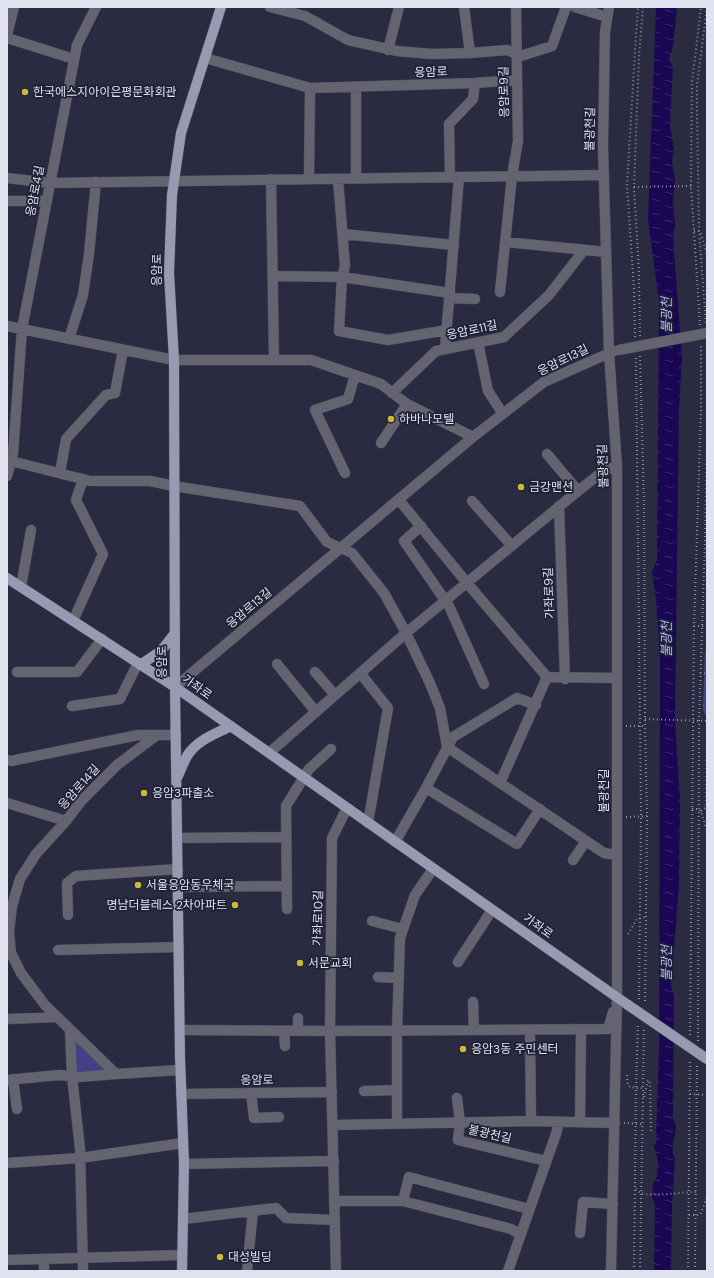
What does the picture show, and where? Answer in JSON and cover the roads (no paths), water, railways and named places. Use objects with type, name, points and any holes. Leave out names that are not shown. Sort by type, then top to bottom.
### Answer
[{"type":"main road","name":"응암로","points":[[182,1271],[184,1164],[180,1070],[175,687],[174,360],[169,274],[172,195],[181,134],[221,7]]},
{"type":"main road","name":"가좌로","points":[[7,578],[175,687],[628,1005],[702,1061]]},
{"type":"main road","points":[[139,664],[161,651],[175,633]]},
{"type":"main road","points":[[177,779],[188,756],[197,744],[211,735],[231,726]]},
{"type":"street","points":[[7,35],[14,7]]},
{"type":"street","name":"응암로4길","points":[[7,476],[9,462],[13,454],[11,420],[22,329],[46,201],[76,45],[96,7]]},
{"type":"street","points":[[270,7],[305,16],[348,40],[388,50],[432,54],[507,50],[521,56],[552,46],[566,7]]},
{"type":"street","points":[[388,50],[399,7]]},
{"type":"street","points":[[464,7],[470,53]]},
{"type":"street","name":"응암로9길","points":[[500,292],[512,176],[518,141],[516,7]]},
{"type":"street","points":[[575,7],[608,12]]},
{"type":"street","name":"불광천길","points":[[608,12],[605,47],[603,147],[606,252],[614,351],[617,467],[617,998],[611,1271]]},
{"type":"street","points":[[7,38],[74,59]]},
{"type":"street","name":"응암로","points":[[205,58],[310,88],[475,83],[517,80]]},
{"type":"street","points":[[445,349],[454,245],[455,177],[449,124],[473,99],[475,83]]},
{"type":"street","points":[[356,87],[356,178]]},
{"type":"street","points":[[309,179],[310,88]]},
{"type":"street","points":[[7,178],[50,183],[604,175]]},
{"type":"street","points":[[338,179],[345,266],[342,277],[339,331],[388,340],[447,330]]},
{"type":"street","points":[[271,180],[274,359]]},
{"type":"street","points":[[69,339],[83,295],[90,254],[96,182]]},
{"type":"street","points":[[7,201],[46,201]]},
{"type":"street","points":[[342,234],[454,245]]},
{"type":"street","points":[[505,242],[606,252]]},
{"type":"street","name":"응암로11길","points":[[392,393],[436,351],[504,337],[549,295],[584,250]]},
{"type":"street","points":[[272,276],[342,277],[475,299]]},
{"type":"street","points":[[7,326],[174,360],[311,360],[381,384],[407,404],[473,437]]},
{"type":"street","name":"응암로13길","points":[[175,687],[473,437],[544,382],[614,351],[704,328]]},
{"type":"street","points":[[478,342],[488,391],[503,414]]},
{"type":"street","points":[[60,473],[66,439],[106,395],[115,393],[123,350]]},
{"type":"street","points":[[345,473],[315,410],[348,399],[355,375]]},
{"type":"street","points":[[381,443],[407,404]]},
{"type":"street","points":[[547,454],[578,491]]},
{"type":"street","points":[[9,462],[90,481],[150,481],[300,506],[327,542],[352,553],[384,593],[406,633],[429,681],[440,708],[447,747],[604,853],[617,855]]},
{"type":"street","points":[[269,753],[406,633],[559,506],[606,469],[617,467]]},
{"type":"street","points":[[73,621],[103,554],[76,500],[82,479]]},
{"type":"street","points":[[399,500],[547,677],[565,679],[617,678]]},
{"type":"street","points":[[472,501],[512,546]]},
{"type":"street","name":"가좌로9길","points":[[559,506],[565,679]]},
{"type":"street","points":[[421,526],[404,541],[449,606],[484,684]]},
{"type":"street","points":[[21,587],[31,530]]},
{"type":"street","points":[[17,672],[77,672],[102,640]]},
{"type":"street","points":[[72,706],[120,699],[139,664]]},
{"type":"street","points":[[277,664],[316,712]]},
{"type":"street","points":[[315,672],[335,695]]},
{"type":"street","points":[[360,673],[388,708],[368,823]]},
{"type":"street","points":[[500,783],[547,677]]},
{"type":"street","points":[[395,842],[453,737],[518,698],[536,704]]},
{"type":"street","name":"응암로14길","points":[[8,762],[138,735],[176,735]]},
{"type":"street","name":"응암로14길","points":[[8,807],[66,821],[82,800],[117,765],[158,735]]},
{"type":"street","points":[[287,909],[286,806],[309,769],[331,749]]},
{"type":"street","points":[[426,788],[516,844],[540,809]]},
{"type":"street","name":"가좌로10길","points":[[336,1271],[330,1031],[332,838],[347,808]]},
{"type":"street","points":[[66,821],[36,854],[20,879],[12,906],[9,932],[11,953],[21,973],[45,1005],[116,1074]]},
{"type":"street","points":[[177,838],[286,837]]},
{"type":"street","points":[[573,860],[586,841]]},
{"type":"street","points":[[68,915],[67,883],[76,876],[178,869]]},
{"type":"street","points":[[397,1123],[397,1031],[400,938],[415,895],[433,869]]},
{"type":"street","points":[[178,887],[287,886]]},
{"type":"street","points":[[458,962],[492,910]]},
{"type":"street","points":[[372,921],[403,930]]},
{"type":"street","points":[[58,950],[179,947]]},
{"type":"street","points":[[378,977],[399,978]]},
{"type":"street","name":"불광천길","points":[[397,1031],[608,1029],[617,998]]},
{"type":"street","points":[[473,1002],[474,1030]]},
{"type":"street","points":[[7,1019],[57,1017]]},
{"type":"street","points":[[298,1018],[298,1031]]},
{"type":"street","points":[[70,1030],[72,1076],[80,1158],[83,1271]]},
{"type":"street","points":[[180,1030],[397,1031]]},
{"type":"street","points":[[530,1030],[531,1121]]},
{"type":"street","points":[[580,1122],[581,1030]]},
{"type":"street","points":[[284,1031],[285,1046]]},
{"type":"street","points":[[18,1109],[10,1080],[59,1075],[80,1077],[180,1070]]},
{"type":"street","points":[[364,1092],[397,1090]]},
{"type":"street","name":"응암로","points":[[181,1094],[332,1092]]},
{"type":"street","points":[[251,1093],[254,1118],[279,1117]]},
{"type":"street","points":[[333,1125],[460,1122],[457,1098]]},
{"type":"street","name":"불광천길","points":[[546,1161],[458,1140],[460,1122],[531,1121],[615,1123]]},
{"type":"street","points":[[508,1271],[557,1131],[558,1122]]},
{"type":"street","points":[[7,1163],[80,1158],[183,1142]]},
{"type":"street","points":[[184,1164],[334,1161]]},
{"type":"street","points":[[403,1201],[409,1177],[529,1209]]},
{"type":"street","points":[[334,1201],[403,1201],[511,1229],[521,1235]]},
{"type":"street","points":[[580,1233],[583,1202],[613,1204]]},
{"type":"street","points":[[183,1219],[276,1208],[286,1218],[335,1220]]},
{"type":"street","points":[[247,1271],[253,1211]]},
{"type":"street","points":[[7,1260],[182,1255]]},
{"type":"street","points":[[44,1259],[44,1271]]},
{"type":"water","name":"불광천","points":[[656,7],[677,7],[673,46],[669,60],[673,67],[670,126],[674,149],[672,162],[675,179],[673,202],[675,225],[673,238],[682,357],[679,411],[675,719],[680,802],[679,886],[671,986],[674,995],[673,1119],[676,1128],[673,1148],[675,1159],[672,1208],[671,1271],[654,1271],[655,1204],[652,1197],[653,1184],[657,1177],[658,1161],[654,1146],[657,1140],[659,1048],[660,659],[656,599],[652,572],[657,560],[659,302],[648,219]]},
{"type":"place","name":"한국에스지아이은평문화회관","points":[[25,92]]},
{"type":"place","name":"하바나모텔","points":[[391,419]]},
{"type":"place","name":"금강맨션","points":[[521,487]]},
{"type":"place","name":"응암3파출소","points":[[144,793]]},
{"type":"place","name":"서울응암동우체국","points":[[138,885]]},
{"type":"place","name":"명남더블레스 2차아파트","points":[[235,905]]},
{"type":"place","name":"서문교회","points":[[300,963]]},
{"type":"place","name":"응암3동 주민센터","points":[[463,1049]]},
{"type":"place","name":"대성빌딩","points":[[220,1257]]}]
